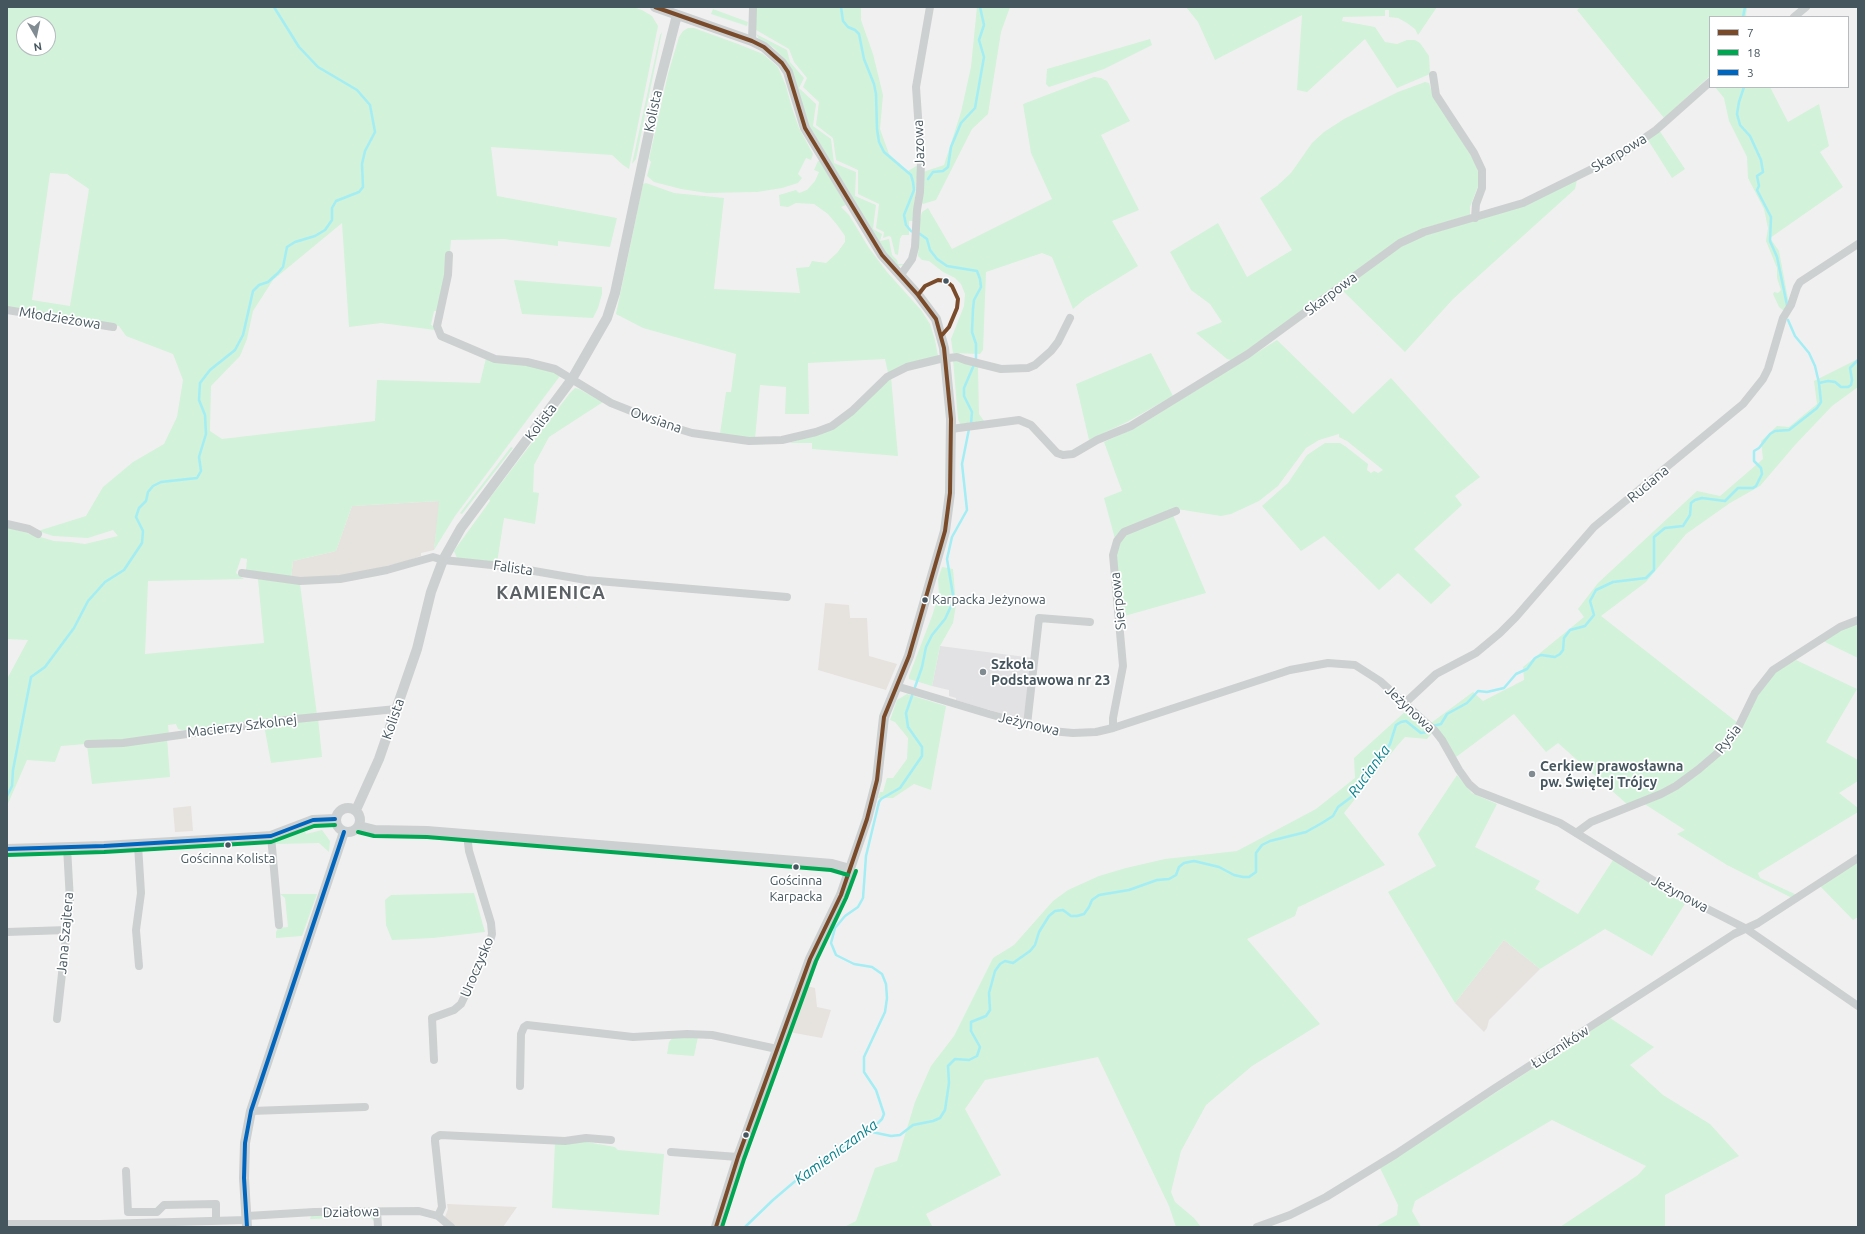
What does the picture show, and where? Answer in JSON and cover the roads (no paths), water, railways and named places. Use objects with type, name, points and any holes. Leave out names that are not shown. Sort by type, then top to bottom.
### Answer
[{"type":"street","points":[[655,7],[752,41],[764,47],[782,63],[788,72],[805,128],[875,244],[936,319],[942,336],[946,358],[951,429],[950,494],[945,531],[909,656],[884,717],[877,780],[860,843],[841,895],[810,959],[776,1049],[738,1157],[716,1227]]},
{"type":"street","points":[[752,41],[753,7]]},
{"type":"street","name":"Jazowa","points":[[900,276],[912,259],[916,239],[921,161],[916,87],[930,7]]},
{"type":"street","points":[[1795,16],[1806,7]]},
{"type":"street","name":"Kolista","points":[[356,810],[379,759],[417,649],[431,592],[443,560],[461,528],[572,379],[604,324],[615,293],[659,85],[677,14]]},
{"type":"street","points":[[1433,75],[1436,95],[1474,153],[1482,170],[1482,188],[1476,204],[1474,218]]},
{"type":"street","name":"Skarpowa","points":[[951,429],[1010,420],[1026,422],[1038,431],[1057,453],[1063,455],[1073,454],[1097,440],[1131,426],[1248,354],[1400,243],[1424,232],[1523,203],[1620,155],[1656,130],[1709,83]]},
{"type":"street","name":"Ruciana","points":[[1405,703],[1436,674],[1476,653],[1500,633],[1516,617],[1594,527],[1743,404],[1763,379],[1768,368],[1783,318],[1791,305],[1800,282],[1858,244]]},
{"type":"street","name":"Owsiana","points":[[449,255],[448,276],[437,326],[441,336],[496,359],[555,369],[611,403],[669,426],[699,434],[749,441],[774,441],[804,435],[832,426],[852,411],[887,377],[907,367],[957,357],[1001,369],[1022,369],[1035,365],[1047,355],[1058,342],[1070,318]]},
{"type":"street","name":"Młodzieżowa","points":[[7,310],[113,327]]},
{"type":"street","name":"Sierpowa","points":[[1113,728],[1113,718],[1123,666],[1113,555],[1117,541],[1124,532],[1176,511]]},
{"type":"street","points":[[7,524],[29,529],[38,534]]},
{"type":"street","name":"Falista","points":[[242,573],[291,581],[313,581],[365,574],[433,557],[443,560],[511,567],[586,580],[787,597]]},
{"type":"street","points":[[1027,725],[1039,618],[1090,622]]},
{"type":"street","name":"Rysia","points":[[1576,833],[1591,822],[1661,794],[1676,786],[1699,769],[1720,752],[1735,734],[1755,693],[1773,670],[1840,627],[1858,620]]},
{"type":"street","name":"Jeżynowa","points":[[896,686],[1027,725],[1066,733],[1096,732],[1113,728],[1290,670],[1328,663],[1355,665],[1380,681],[1435,731],[1442,740],[1458,770],[1477,791],[1542,814],[1576,833],[1662,886],[1745,928],[1858,1006]]},
{"type":"street","name":"Macierzy Szkolnej","points":[[88,744],[122,743],[286,720],[396,709]]},
{"type":"street","points":[[351,808],[356,810],[360,818],[359,826],[353,832],[344,832],[337,827],[335,819],[341,810],[351,808]]},
{"type":"street","points":[[7,849],[138,845],[271,836],[313,820],[335,819]]},
{"type":"street","points":[[359,826],[375,830],[416,831],[832,864],[850,869]]},
{"type":"street","points":[[247,1221],[244,1178],[246,1143],[251,1111],[344,832]]},
{"type":"street","name":"Uroczysko","points":[[434,1060],[432,1018],[454,1010],[461,1004],[489,945],[492,934],[491,922],[469,851],[468,835]]},
{"type":"street","points":[[271,836],[279,925]]},
{"type":"street","points":[[138,845],[142,893],[136,930],[139,966]]},
{"type":"street","name":"Jana Szajtera","points":[[57,1019],[70,901],[67,847]]},
{"type":"street","name":"Łuczników","points":[[1257,1227],[1290,1215],[1332,1193],[1396,1154],[1501,1084],[1734,934],[1758,923],[1858,858]]},
{"type":"street","points":[[7,932],[67,930]]},
{"type":"street","points":[[520,1086],[521,1034],[524,1027],[527,1025],[632,1037],[687,1034],[712,1035],[776,1049]]},
{"type":"street","points":[[251,1111],[365,1108]]},
{"type":"street","points":[[438,1216],[442,1207],[435,1138],[440,1134],[565,1141],[586,1138],[610,1140]]},
{"type":"street","points":[[672,1152],[738,1157]]},
{"type":"street","points":[[126,1171],[128,1212],[157,1212],[164,1205],[216,1204],[216,1221]]},
{"type":"street","name":"Działowa","points":[[7,1224],[154,1225],[216,1221],[247,1221],[377,1212],[419,1211],[438,1216],[451,1227]]},
{"type":"street","points":[[377,1212],[378,1227]]},
{"type":"waterway","points":[[7,796],[12,786],[13,770],[31,677],[45,667],[74,628],[88,601],[105,582],[124,570],[142,543],[143,531],[136,517],[139,508],[146,501],[148,492],[153,486],[161,482],[197,478],[201,471],[199,457],[206,434],[205,415],[199,400],[200,383],[210,370],[235,350],[243,335],[253,291],[259,285],[268,282],[283,267],[287,247],[295,242],[315,236],[325,230],[332,220],[332,208],[336,201],[359,192],[363,187],[362,164],[365,151],[375,132],[370,105],[357,90],[318,67],[299,47],[274,7]]},
{"type":"waterway","name":"Kamieniczanka","points":[[841,7],[843,21],[848,27],[855,30],[859,34],[864,59],[874,84],[879,142],[884,152],[911,175],[914,190],[904,215],[906,225],[911,231],[920,234],[927,239],[930,250],[937,259],[947,266],[977,271],[980,279],[981,287],[974,300],[973,309],[972,332],[976,344],[976,360],[964,388],[964,396],[972,412],[971,424]]},
{"type":"waterway","points":[[928,179],[933,172],[943,171],[948,167],[951,147],[961,123],[975,108],[984,57],[979,40],[984,25],[980,7]]},
{"type":"waterway","points":[[1743,16],[1745,7]]},
{"type":"waterway","points":[[1744,88],[1737,114],[1740,125],[1750,136],[1761,160],[1763,172],[1757,176],[1759,186],[1757,190],[1771,217],[1770,241],[1777,257],[1787,305]]},
{"type":"waterway","points":[[1788,320],[1795,336],[1809,353],[1815,366],[1819,383]]},
{"type":"waterway","name":"Rucianka","points":[[867,1131],[891,1136],[900,1135],[913,1125],[940,1118],[945,1110],[949,1083],[948,1066],[955,1059],[969,1060],[977,1056],[980,1047],[971,1031],[971,1022],[986,1016],[990,1010],[989,993],[995,971],[1000,964],[1005,961],[1013,963],[1030,951],[1035,945],[1039,932],[1049,916],[1055,911],[1063,910],[1071,916],[1084,914],[1092,900],[1099,895],[1129,890],[1157,880],[1169,879],[1176,875],[1179,867],[1184,863],[1194,861],[1219,867],[1234,875],[1249,877],[1256,872],[1256,853],[1262,845],[1270,841],[1306,832],[1333,816],[1338,807],[1358,792],[1390,744],[1396,725],[1406,721],[1421,733],[1427,732],[1433,726],[1441,724],[1447,714],[1467,703],[1478,691],[1487,692],[1504,688],[1516,674],[1527,669],[1535,658],[1541,655],[1555,657],[1560,654],[1563,650],[1564,638],[1570,630],[1585,626],[1594,615],[1590,601],[1596,590],[1613,582],[1646,578],[1654,570],[1654,537],[1665,528],[1683,526],[1690,515],[1691,503],[1695,500],[1702,498],[1725,501],[1738,488],[1753,488],[1756,486],[1762,474],[1761,468],[1754,461],[1754,451],[1759,448],[1770,434],[1775,431],[1789,430],[1817,408],[1821,402],[1819,383],[1828,381],[1835,382],[1841,387],[1848,387],[1851,385],[1852,380],[1850,368],[1858,360]]},
{"type":"waterway","name":"Kamieniczanka","points":[[745,1227],[773,1200],[807,1171],[878,1123],[884,1114],[876,1090],[864,1072],[864,1057],[885,1012],[887,998],[886,984],[882,974],[872,967],[854,964],[836,955],[831,943],[835,928],[845,916],[858,907],[863,898],[866,856],[879,802],[881,799],[900,788],[922,756],[922,747],[908,727],[906,713],[922,667],[926,647],[932,635],[945,619],[952,604],[953,595],[947,559],[952,537],[967,510],[962,464],[969,429]]},
{"type":"place","name":"Karpacka Jeżynowa","points":[[925,600]]},
{"type":"place","name":"Szkoła Podstawowa nr 23","points":[[983,672]]},
{"type":"place","name":"Cerkiew prawosławna pw. Świętej Trójcy","points":[[1532,774]]},
{"type":"place","name":"Gościnna Kolista","points":[[228,845]]},
{"type":"place","name":"Gościnna Karpacka","points":[[796,867]]},
{"type":"district","name":"KAMIENICA","points":[[551,593]]}]
